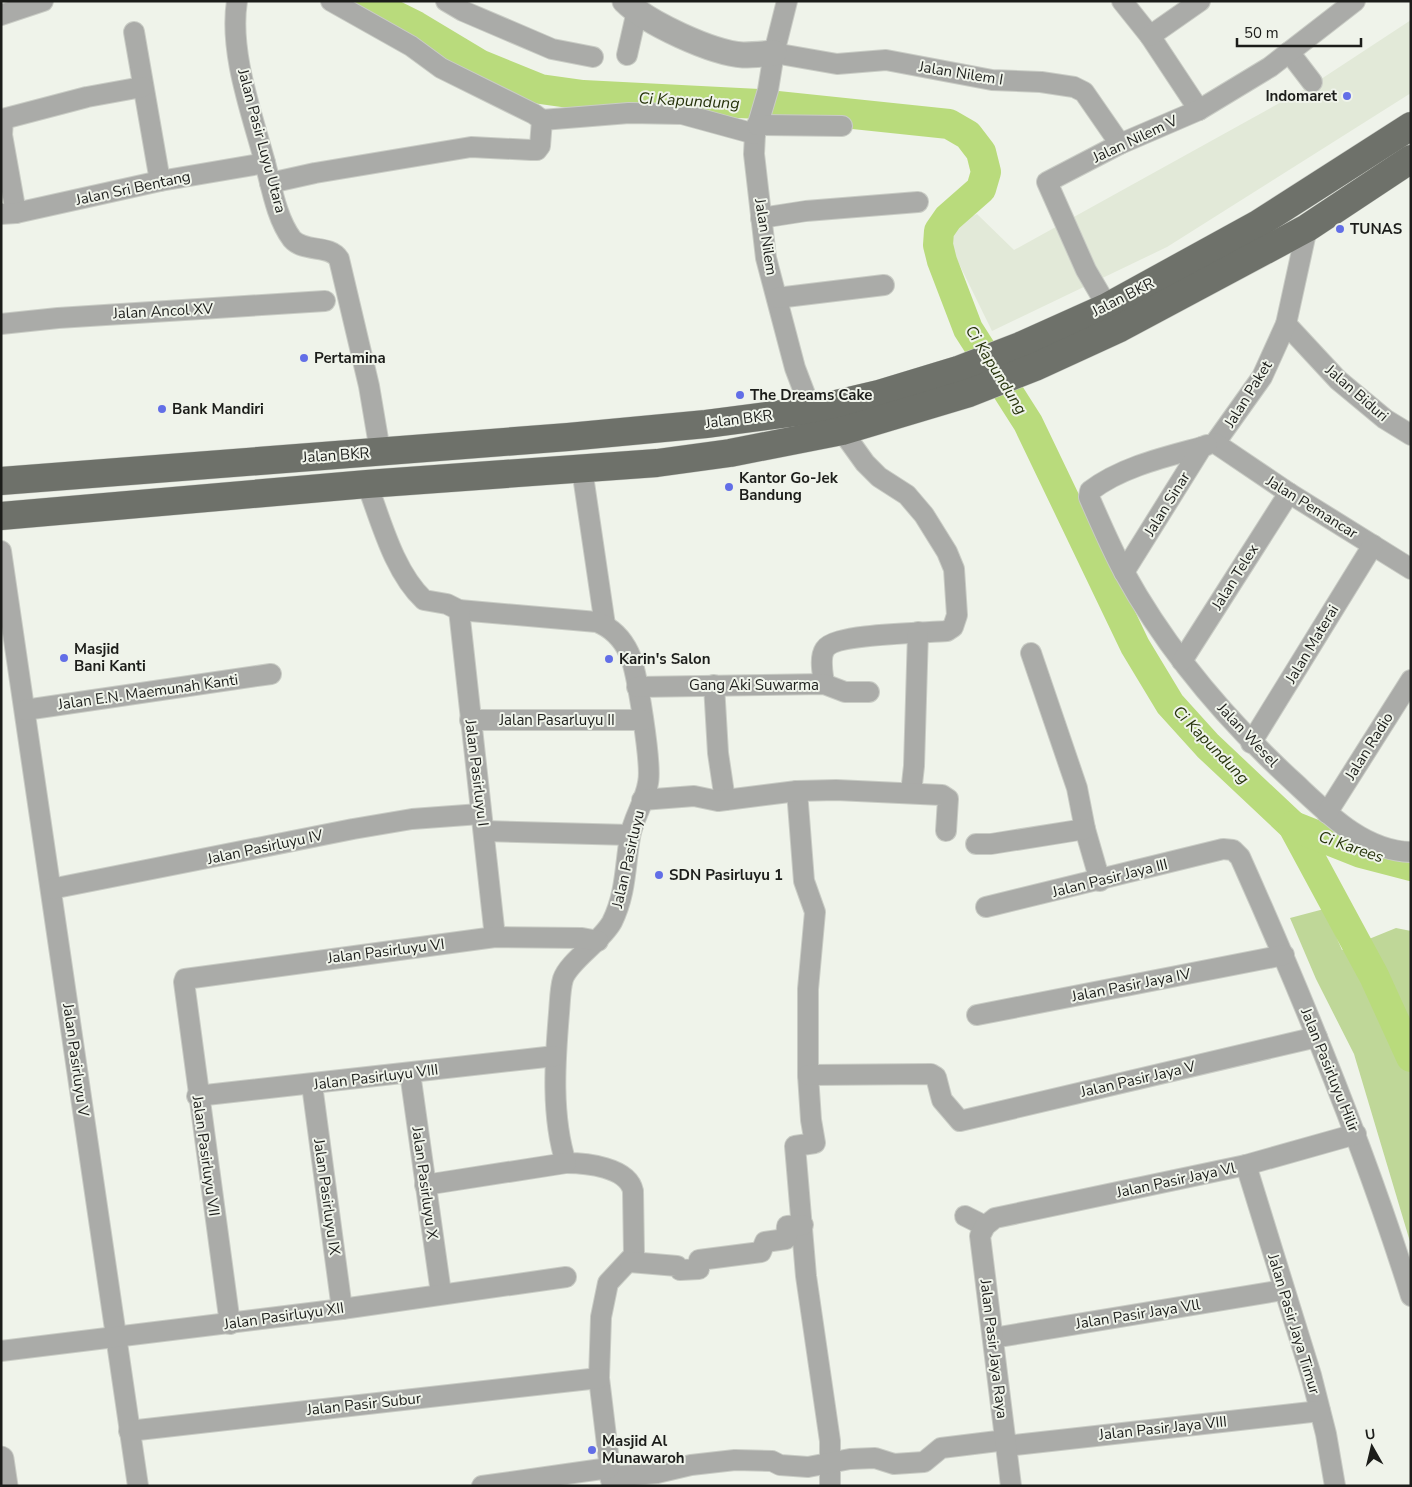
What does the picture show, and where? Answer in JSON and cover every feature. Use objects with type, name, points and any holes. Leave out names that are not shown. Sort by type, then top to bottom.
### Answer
[{"type":"main road","name":"Jalan BKR","points":[[1113,317],[1411,126]]},
{"type":"main road","name":"Jalan BKR","points":[[1,516],[368,484],[658,463],[730,453],[842,431],[1027,356],[1307,228],[1411,159]]},
{"type":"main road","name":"Jalan BKR","points":[[1,481],[588,436],[812,410],[879,394],[964,381]]},
{"type":"street","points":[[1,15],[43,1]]},
{"type":"street","name":"Jalan Pasir Luyu Utara","points":[[237,1],[235,29],[244,81],[270,183],[286,231],[295,242],[333,252],[340,259],[369,386],[380,451]]},
{"type":"street","points":[[331,1],[412,46],[441,68],[466,78],[542,120],[629,113],[682,114],[756,126],[842,126]]},
{"type":"street","points":[[446,1],[463,11],[552,48],[593,57]]},
{"type":"street","name":"Jalan Nilem","points":[[787,1],[774,53],[768,90],[756,126],[754,154],[766,258],[796,368],[812,410]]},
{"type":"street","points":[[1122,1],[1150,36],[1199,110]]},
{"type":"street","points":[[1150,36],[1200,1]]},
{"type":"street","name":"Jalan Nilem V","points":[[1113,317],[1086,270],[1047,184],[1120,144],[1199,110],[1270,67],[1354,1]]},
{"type":"street","points":[[627,55],[631,6],[707,47],[743,55],[774,53]]},
{"type":"street","points":[[134,32],[142,87],[160,181]]},
{"type":"street","points":[[1289,52],[1312,82]]},
{"type":"street","name":"Jalan Nilem I","points":[[774,53],[837,64],[886,60],[992,80],[1041,82],[1074,88],[1084,92],[1120,144]]},
{"type":"street","points":[[9,213],[2,135],[3,119],[87,97],[142,87]]},
{"type":"street","points":[[270,183],[315,173],[471,147],[537,150],[540,146],[542,120]]},
{"type":"street","name":"Jalan Sri Bentang","points":[[9,213],[160,181],[265,163]]},
{"type":"street","points":[[761,218],[806,211],[918,202]]},
{"type":"street","name":"Jalan Paket","points":[[1209,445],[1262,377],[1286,324],[1307,228]]},
{"type":"street","points":[[777,298],[884,285]]},
{"type":"street","name":"Jalan Ancol XV","points":[[1,324],[58,318],[325,301]]},
{"type":"street","name":"Jalan Biduri","points":[[1286,324],[1338,380],[1385,419],[1408,429]]},
{"type":"street","points":[[824,684],[822,655],[825,648],[830,644],[848,639],[947,631],[953,627],[957,615],[954,569],[947,552],[924,515],[907,495],[879,477],[864,463],[842,431]]},
{"type":"street","points":[[1124,572],[1089,497],[1090,491],[1114,478],[1163,457],[1209,445]]},
{"type":"street","name":"Jalan Pemancar","points":[[1209,445],[1411,569]]},
{"type":"street","name":"Jalan Sinar","points":[[1124,572],[1209,445]]},
{"type":"street","points":[[368,484],[386,539],[407,579],[424,600],[446,604],[459,610],[597,622],[605,625],[582,469]]},
{"type":"street","name":"Jalan Telex","points":[[1182,661],[1289,493]]},
{"type":"street","name":"Jalan Materai","points":[[1251,743],[1373,545]]},
{"type":"street","name":"Jalan Pasirluyu V","points":[[1,551],[138,1486]]},
{"type":"street","name":"Jalan Wesel","points":[[1124,572],[1182,661],[1251,743],[1327,813],[1367,840],[1387,848],[1411,852]]},
{"type":"street","name":"Jalan Pasirluyu I","points":[[459,610],[495,937]]},
{"type":"street","name":"Jalan Pasirluyu","points":[[566,1163],[559,1127],[555,1056],[563,979],[569,968],[598,941],[611,923],[624,888],[630,835],[649,782],[643,720],[630,653],[620,638],[605,625]]},
{"type":"street","points":[[911,793],[914,766],[918,632]]},
{"type":"street","points":[[1031,653],[1077,788],[1085,829],[1100,881]]},
{"type":"street","name":"Jalan E.N. Maemunah Kanti","points":[[25,710],[271,674]]},
{"type":"street","name":"Jalan Radio","points":[[1327,813],[1411,680]]},
{"type":"street","name":"Gang Aki Suwarma","points":[[637,687],[824,684],[845,692],[869,692]]},
{"type":"street","points":[[714,685],[718,753],[725,800]]},
{"type":"street","name":"Jalan Pasarluyu II","points":[[470,720],[643,720]]},
{"type":"street","points":[[642,800],[694,796],[718,801],[796,791],[836,790],[942,795],[948,799],[946,831]]},
{"type":"street","points":[[796,791],[804,881],[815,912],[808,989],[808,1075],[811,1120],[815,1143],[795,1146],[806,1276],[831,1462],[830,1486]]},
{"type":"street","name":"Jalan Pasirluyu IV","points":[[51,890],[353,829],[412,820],[482,822],[630,835]]},
{"type":"street","points":[[976,844],[991,844],[1085,829]]},
{"type":"street","name":"Jalan Pasir Jaya III","points":[[986,908],[1223,850],[1233,850]]},
{"type":"street","name":"Jalan Pasirluyu Hilir","points":[[1233,850],[1240,857],[1284,955],[1356,1134],[1411,1296]]},
{"type":"street","name":"Jalan Pasirluyu VI","points":[[184,988],[185,979],[189,977],[495,937],[582,938],[598,941]]},
{"type":"street","name":"Jalan Pasir Jaya IV","points":[[977,1015],[1284,955]]},
{"type":"street","name":"Jalan Pasirluyu VII","points":[[184,988],[197,1096],[230,1324]]},
{"type":"street","name":"Jalan Pasir Jaya V","points":[[808,1075],[932,1074],[936,1077],[942,1100],[960,1121],[1317,1038]]},
{"type":"street","name":"Jalan Pasirluyu VIII","points":[[197,1096],[312,1085],[555,1056]]},
{"type":"street","name":"Jalan Pasirluyu X","points":[[410,1073],[441,1294]]},
{"type":"street","name":"Jalan Pasirluyu IX","points":[[312,1085],[342,1309]]},
{"type":"street","name":"Jalan Pasir Jaya Vl","points":[[990,1222],[1246,1165],[1356,1134]]},
{"type":"street","points":[[425,1185],[566,1163],[599,1165],[629,1181],[633,1191],[634,1255],[630,1262],[608,1283],[603,1302],[599,1378],[610,1477]]},
{"type":"street","name":"Jalan Pasir Jaya Timur","points":[[1246,1165],[1320,1410],[1335,1486]]},
{"type":"street","points":[[965,1216],[990,1222]]},
{"type":"street","name":"Jalan Pasir Jaya Raya","points":[[990,1222],[980,1236],[1011,1486]]},
{"type":"street","points":[[630,1262],[677,1266],[680,1270],[699,1269],[699,1260],[761,1252],[765,1242],[786,1238],[787,1226],[803,1225]]},
{"type":"street","name":"Jalan Pasirluyu XII","points":[[1,1351],[230,1324],[566,1277]]},
{"type":"street","name":"Jalan Pasir Jaya Vll","points":[[993,1338],[1284,1290]]},
{"type":"street","name":"Jalan Pasir Subur","points":[[129,1431],[599,1378]]},
{"type":"street","name":"Jalan Pasir Jaya VIII","points":[[482,1486],[657,1473],[691,1465],[735,1460],[772,1461],[780,1465],[808,1467],[831,1462],[875,1458],[894,1464],[924,1462],[941,1448],[1006,1443],[1320,1410]]},
{"type":"street","points":[[1,1459],[5,1486]]},
{"type":"shaded area","points":[[1411,20],[1411,93],[1167,247],[992,331],[942,229],[977,214],[1014,250],[1312,85]]},
{"type":"green space","points":[[1324,909],[1342,950],[1396,928],[1411,931],[1411,1245],[1354,1054],[1316,979],[1290,918]]},
{"type":"waterway","name":"Ci Kapundung","points":[[366,1],[416,26],[481,65],[540,89],[583,95],[759,104],[949,124],[968,135],[981,152],[986,172],[981,189],[948,218],[939,231],[938,245],[942,261],[968,329],[1028,423],[1135,646],[1170,704],[1208,746],[1293,826],[1374,976],[1411,1057]]},
{"type":"waterway","name":"Ci Karees","points":[[1293,826],[1361,853],[1411,866]]},
{"type":"place","name":"Indomaret","points":[[1347,96]]},
{"type":"place","name":"TUNAS","points":[[1340,229]]},
{"type":"place","name":"Pertamina","points":[[304,358]]},
{"type":"place","name":"The Dreams Cake","points":[[740,395]]},
{"type":"place","name":"Bank Mandiri","points":[[162,409]]},
{"type":"place","name":"Kantor Go-Jek Bandung","points":[[729,487]]},
{"type":"place","name":"Masjid Bani Kanti","points":[[64,658]]},
{"type":"place","name":"Karin's Salon","points":[[609,659]]},
{"type":"place","name":"SDN Pasirluyu 1","points":[[659,875]]},
{"type":"place","name":"Masjid Al Munawaroh","points":[[592,1450]]}]
